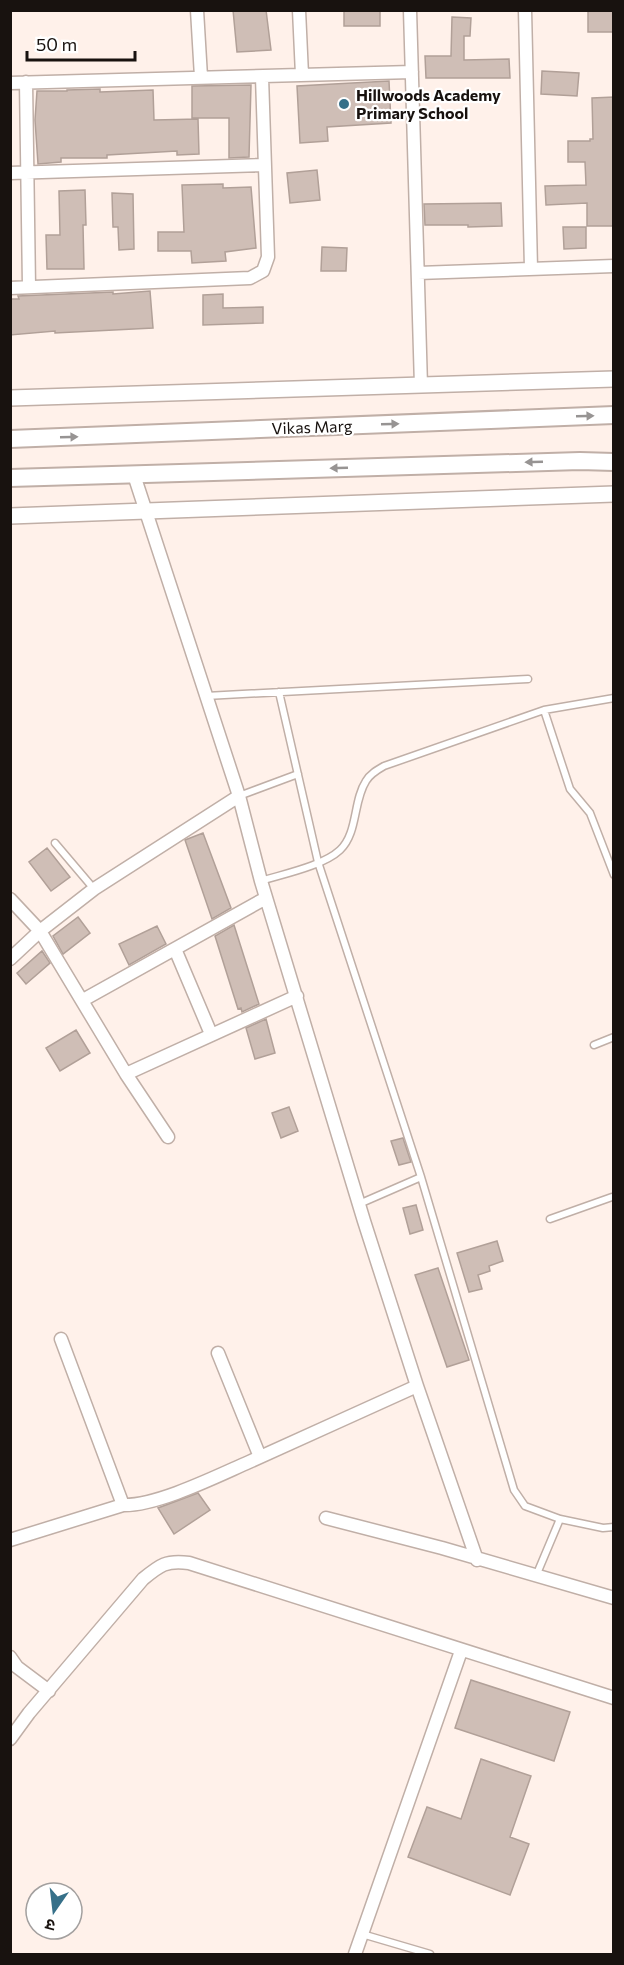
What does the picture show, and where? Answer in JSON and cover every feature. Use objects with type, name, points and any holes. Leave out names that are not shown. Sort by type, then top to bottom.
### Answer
[{"type":"main road","name":"Vikas Marg","points":[[10,439],[614,415]]},
{"type":"main road","points":[[10,478],[568,461],[614,462]]},
{"type":"street","points":[[197,10],[201,77]]},
{"type":"street","points":[[299,10],[303,75]]},
{"type":"street","points":[[410,10],[421,386]]},
{"type":"street","points":[[525,10],[531,269]]},
{"type":"street","points":[[10,83],[412,72]]},
{"type":"street","points":[[10,288],[250,278],[263,271],[268,257],[262,76]]},
{"type":"street","points":[[26,82],[29,287]]},
{"type":"street","points":[[10,173],[264,165]]},
{"type":"street","points":[[418,273],[614,266]]},
{"type":"street","points":[[10,398],[614,379]]},
{"type":"street","points":[[134,475],[239,796],[261,881],[359,1204],[417,1386],[477,1560]]},
{"type":"street","points":[[10,516],[614,494]]},
{"type":"street","points":[[10,959],[40,931],[94,889],[239,796]]},
{"type":"street","points":[[83,1000],[266,898]]},
{"type":"street","points":[[10,899],[40,931],[126,1074],[168,1137]]},
{"type":"street","points":[[175,949],[211,1034]]},
{"type":"street","points":[[126,1074],[297,996]]},
{"type":"street","points":[[61,1339],[123,1505]]},
{"type":"street","points":[[218,1353],[260,1457]]},
{"type":"street","points":[[10,1540],[123,1505],[148,1503],[214,1478],[417,1386]]},
{"type":"street","points":[[326,1518],[442,1548],[614,1598]]},
{"type":"street","points":[[10,1739],[29,1713],[143,1579],[162,1564],[174,1561],[189,1563],[614,1698]]},
{"type":"street","points":[[355,1954],[461,1651]]},
{"type":"street","points":[[10,1657],[17,1667],[49,1691]]},
{"type":"lane","points":[[206,696],[528,679]]},
{"type":"lane","points":[[279,692],[318,862],[421,1177],[514,1491],[525,1506],[560,1519],[603,1528],[614,1527]]},
{"type":"lane","points":[[261,881],[318,862],[338,852],[346,843],[360,792],[366,779],[384,766],[544,710],[614,698]]},
{"type":"lane","points":[[544,710],[570,789],[590,813],[614,875]]},
{"type":"lane","points":[[239,796],[298,774]]},
{"type":"lane","points":[[55,843],[94,889]]},
{"type":"lane","points":[[594,1045],[614,1037]]},
{"type":"lane","points":[[359,1204],[421,1177]]},
{"type":"lane","points":[[550,1219],[613,1197]]},
{"type":"lane","points":[[536,1576],[560,1519]]},
{"type":"lane","points":[[362,1934],[430,1954]]},
{"type":"building","points":[[233,10],[266,10],[271,50],[237,52]]},
{"type":"building","points":[[344,10],[380,10],[380,26],[344,26]]},
{"type":"building","points":[[588,10],[614,10],[614,32],[588,32]]},
{"type":"building","points":[[452,17],[471,18],[470,36],[464,36],[464,60],[509,59],[510,78],[426,78],[425,56],[451,56]]},
{"type":"building","points":[[542,71],[579,73],[577,96],[541,94]]},
{"type":"building","name":"Hillwoods Academy Primary School","points":[[389,81],[391,123],[327,127],[328,141],[300,143],[297,86]]},
{"type":"building","points":[[251,85],[249,157],[229,158],[229,118],[192,118],[192,86]]},
{"type":"building","points":[[100,89],[100,92],[153,90],[154,120],[198,119],[199,154],[177,155],[177,151],[107,155],[107,158],[61,158],[61,162],[38,164],[35,120],[37,91]]},
{"type":"building","points":[[614,97],[614,226],[587,226],[587,203],[546,205],[545,186],[586,185],[585,162],[568,162],[568,141],[593,139],[592,98]]},
{"type":"building","points":[[317,170],[320,200],[290,203],[287,173]]},
{"type":"building","points":[[223,184],[223,188],[251,187],[256,248],[225,252],[226,261],[192,263],[191,251],[158,251],[158,232],[184,232],[182,185]]},
{"type":"building","points":[[85,190],[84,269],[47,269],[46,235],[60,235],[59,191]]},
{"type":"building","points":[[112,193],[133,194],[134,249],[119,250],[118,227],[113,227]]},
{"type":"building","points":[[501,203],[502,226],[425,225],[424,204]]},
{"type":"building","points":[[563,227],[586,227],[586,248],[564,249]]},
{"type":"building","points":[[322,247],[347,248],[346,271],[321,271]]},
{"type":"building","points":[[150,291],[153,328],[10,335],[10,299],[19,299],[18,296]]},
{"type":"building","points":[[223,294],[223,308],[263,307],[263,323],[203,325],[203,295]]},
{"type":"building","points":[[203,833],[231,908],[212,919],[185,840]]},
{"type":"building","points":[[47,848],[70,877],[51,891],[29,862]]},
{"type":"building","points":[[78,917],[90,933],[63,954],[53,936]]},
{"type":"building","points":[[234,925],[259,1004],[242,1012],[241,1008],[238,1009],[215,936]]},
{"type":"building","points":[[157,926],[166,944],[129,965],[119,944]]},
{"type":"building","points":[[42,951],[50,963],[26,984],[17,973]]},
{"type":"building","points":[[266,1019],[275,1053],[255,1059],[246,1028]]},
{"type":"building","points":[[76,1030],[90,1053],[60,1071],[46,1048]]},
{"type":"building","points":[[289,1107],[298,1131],[281,1138],[272,1113]]},
{"type":"building","points":[[403,1138],[411,1162],[399,1165],[391,1141]]},
{"type":"building","points":[[416,1205],[423,1230],[410,1234],[403,1208]]},
{"type":"building","points":[[497,1241],[503,1261],[489,1266],[490,1271],[478,1275],[482,1289],[469,1292],[457,1253]]},
{"type":"building","points":[[438,1268],[469,1360],[447,1367],[415,1275]]},
{"type":"building","points":[[198,1493],[210,1510],[174,1534],[158,1508]]},
{"type":"building","points":[[471,1680],[570,1712],[554,1761],[455,1728]]},
{"type":"building","points":[[481,1759],[531,1776],[510,1837],[529,1844],[510,1895],[408,1857],[427,1807],[461,1819]]},
{"type":"place","name":"Hillwoods Academy Primary School","points":[[344,104]]}]
